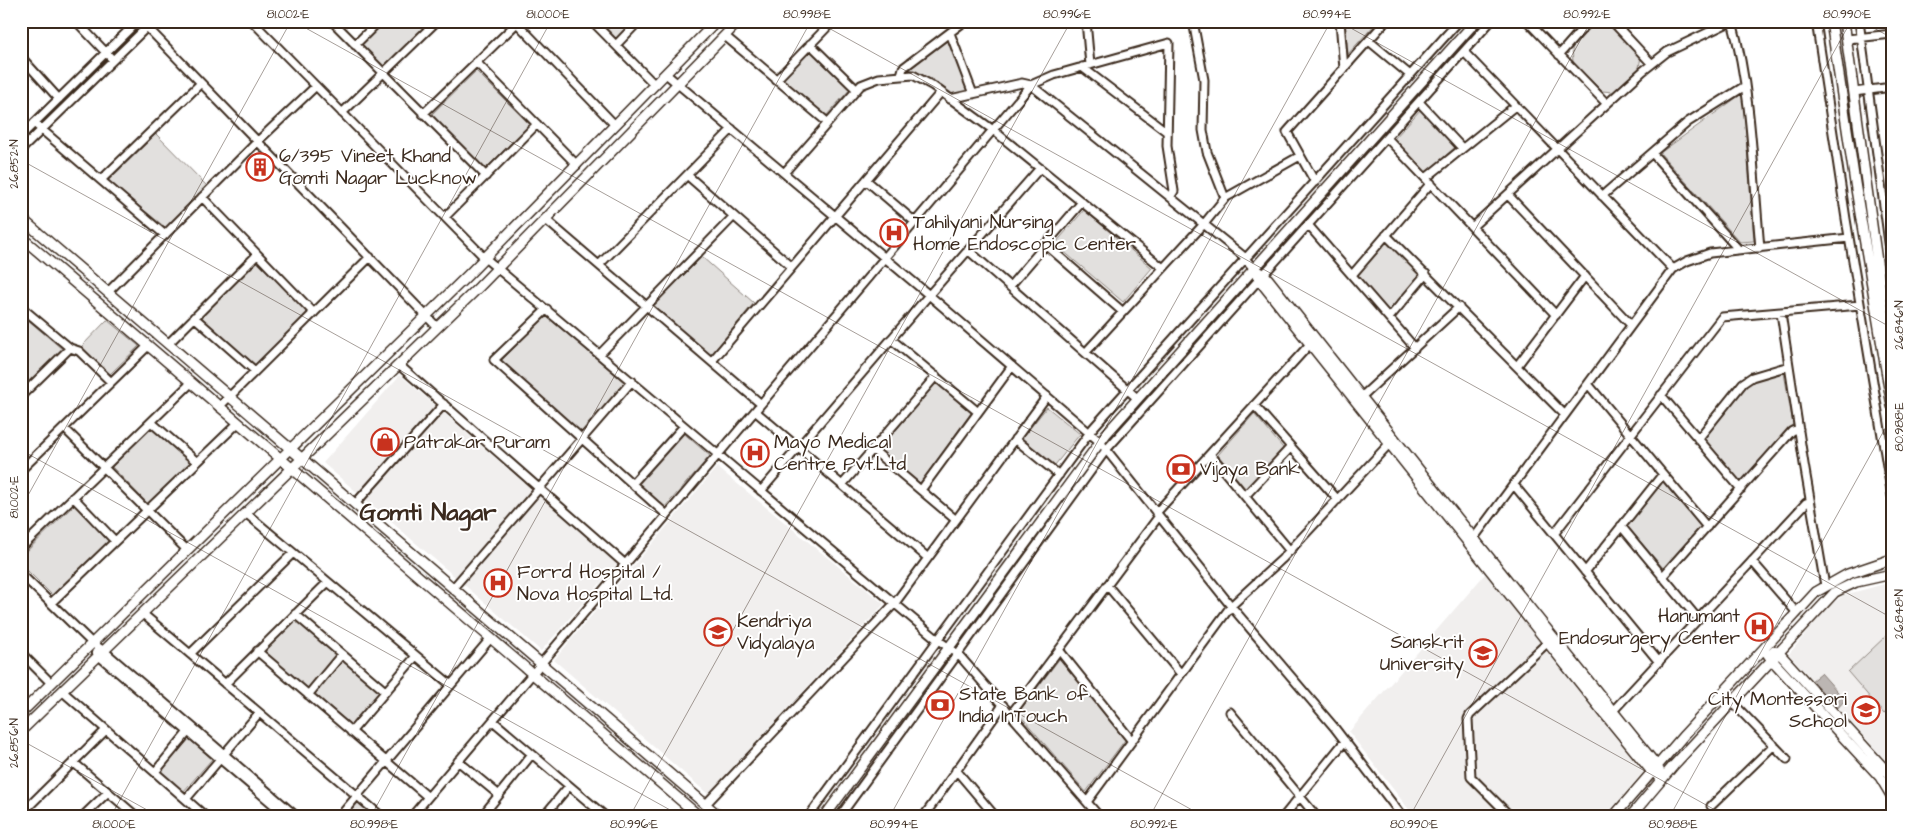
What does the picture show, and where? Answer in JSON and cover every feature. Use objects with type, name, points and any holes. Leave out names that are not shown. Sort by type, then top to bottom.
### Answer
[{"type":"street","points":[[76,21],[114,60]]},
{"type":"street","points":[[21,136],[138,21]]},
{"type":"street","points":[[21,150],[153,21]]},
{"type":"street","points":[[252,21],[485,258],[498,267],[938,640],[958,654],[1099,816]]},
{"type":"street","points":[[332,21],[486,176]]},
{"type":"street","points":[[355,45],[379,21]]},
{"type":"street","points":[[342,113],[437,21]]},
{"type":"street","points":[[592,21],[655,85]]},
{"type":"street","points":[[616,45],[639,21]]},
{"type":"street","points":[[21,712],[427,316],[717,21]]},
{"type":"street","points":[[21,731],[399,365],[498,267],[739,21]]},
{"type":"street","points":[[776,80],[832,21]]},
{"type":"street","points":[[901,75],[903,68],[965,21]]},
{"type":"street","points":[[1086,21],[1090,65]]},
{"type":"street","points":[[1193,21],[1204,80],[1203,130],[1207,152],[1225,198]]},
{"type":"street","points":[[1340,21],[1344,69]]},
{"type":"street","points":[[1315,182],[1287,132],[1386,21]]},
{"type":"street","points":[[809,816],[1090,433],[1459,21]]},
{"type":"street","points":[[825,816],[1100,442],[1476,21]]},
{"type":"street","points":[[840,816],[1106,450],[1491,21]]},
{"type":"street","points":[[1527,21],[1608,104]]},
{"type":"street","points":[[1559,55],[1590,21]]},
{"type":"street","points":[[1612,21],[1652,64]]},
{"type":"street","points":[[1708,21],[1715,29]]},
{"type":"street","points":[[1473,226],[1667,52],[1732,21],[1741,57],[1745,86],[1760,248]]},
{"type":"street","points":[[1816,21],[1841,189],[1892,496]]},
{"type":"street","points":[[1830,21],[1856,191],[1889,350]]},
{"type":"street","points":[[1844,21],[1889,350],[1892,406]]},
{"type":"street","points":[[1859,21],[1892,265]]},
{"type":"street","points":[[423,114],[516,22],[615,125]]},
{"type":"street","points":[[147,27],[437,327]]},
{"type":"street","points":[[950,33],[973,94]]},
{"type":"street","points":[[1847,39],[1892,34]]},
{"type":"street","points":[[725,36],[827,122]]},
{"type":"street","points":[[1368,41],[1410,75]]},
{"type":"street","points":[[810,44],[856,89]]},
{"type":"street","points":[[412,816],[1031,86],[1054,75],[1169,44],[1167,146],[1174,191],[1170,197]]},
{"type":"street","points":[[1464,52],[1673,270]]},
{"type":"street","points":[[21,57],[59,98]]},
{"type":"street","points":[[476,62],[576,165]]},
{"type":"street","points":[[1082,67],[1167,132]]},
{"type":"street","points":[[666,74],[929,295],[1100,442],[1231,606],[1345,742],[1402,816]]},
{"type":"street","points":[[784,173],[861,84],[879,78],[901,75],[913,76],[950,98],[993,130],[1163,268]]},
{"type":"street","points":[[101,180],[201,82]]},
{"type":"street","points":[[950,98],[1022,83],[1031,86],[1204,224],[1246,260],[1663,778]]},
{"type":"street","points":[[108,292],[258,141],[316,86]]},
{"type":"street","points":[[1602,196],[1688,122],[1745,86]]},
{"type":"street","points":[[1854,92],[1892,87]]},
{"type":"street","points":[[712,361],[941,92]]},
{"type":"street","points":[[1419,102],[1462,148]]},
{"type":"street","points":[[1352,275],[1429,180],[1462,148],[1515,106]]},
{"type":"street","points":[[34,123],[165,235]]},
{"type":"street","points":[[445,217],[537,124]]},
{"type":"street","points":[[599,265],[732,129]]},
{"type":"street","points":[[1387,138],[1556,315]]},
{"type":"street","points":[[1652,153],[1739,250]]},
{"type":"street","points":[[1086,352],[1204,224],[1225,198],[1300,156]]},
{"type":"street","points":[[761,491],[1040,168]]},
{"type":"street","points":[[688,175],[792,266]]},
{"type":"street","points":[[866,180],[915,222]]},
{"type":"street","points":[[1841,189],[1868,192]]},
{"type":"street","points":[[1508,195],[1631,325]]},
{"type":"street","points":[[202,197],[314,313]]},
{"type":"street","points":[[1010,286],[1082,202]]},
{"type":"street","points":[[600,354],[734,216]]},
{"type":"street","points":[[21,218],[719,816]]},
{"type":"street","points":[[545,219],[761,404]]},
{"type":"street","points":[[1309,226],[1415,348]]},
{"type":"street","points":[[1386,235],[1565,415]]},
{"type":"street","points":[[21,237],[698,816]]},
{"type":"street","points":[[1472,542],[1673,270],[1687,261],[1710,253],[1849,238]]},
{"type":"street","points":[[1045,244],[1123,312]]},
{"type":"street","points":[[968,250],[1138,398]]},
{"type":"street","points":[[168,344],[257,255]]},
{"type":"street","points":[[219,407],[370,257]]},
{"type":"street","points":[[1389,318],[1426,274]]},
{"type":"street","points":[[1517,366],[1585,276]]},
{"type":"street","points":[[1262,278],[1310,344],[1358,399],[1389,444],[1472,542],[1548,642],[1610,714]]},
{"type":"street","points":[[1554,534],[1722,317],[1860,305]]},
{"type":"street","points":[[21,307],[70,348],[79,350],[110,382]]},
{"type":"street","points":[[1358,399],[1459,307]]},
{"type":"street","points":[[547,309],[494,360],[581,440],[667,515]]},
{"type":"street","points":[[1781,312],[1825,586]]},
{"type":"street","points":[[194,317],[255,371]]},
{"type":"street","points":[[891,339],[978,412]]},
{"type":"street","points":[[1011,714],[1158,515],[1210,454],[1310,344]]},
{"type":"street","points":[[21,470],[148,346]]},
{"type":"street","points":[[21,396],[70,348]]},
{"type":"street","points":[[399,365],[625,564]]},
{"type":"street","points":[[921,490],[1012,366]]},
{"type":"street","points":[[1698,439],[1743,383],[1752,376],[1789,366]]},
{"type":"street","points":[[842,485],[936,376]]},
{"type":"street","points":[[453,588],[632,381]]},
{"type":"street","points":[[21,548],[191,383]]},
{"type":"street","points":[[1588,384],[1707,527]]},
{"type":"street","points":[[706,804],[895,603],[1047,396]]},
{"type":"street","points":[[1661,396],[1741,489]]},
{"type":"street","points":[[355,504],[444,404]]},
{"type":"street","points":[[1254,405],[1338,500]]},
{"type":"street","points":[[756,411],[928,558]]},
{"type":"street","points":[[150,422],[197,462]]},
{"type":"street","points":[[51,604],[238,423]]},
{"type":"street","points":[[632,484],[684,426]]},
{"type":"street","points":[[64,428],[187,550]]},
{"type":"street","points":[[1662,577],[1792,431],[1799,429]]},
{"type":"street","points":[[1015,439],[1059,475]]},
{"type":"street","points":[[1087,802],[1231,606],[1290,551],[1389,444]]},
{"type":"street","points":[[1245,496],[1291,447]]},
{"type":"street","points":[[873,450],[956,520]]},
{"type":"street","points":[[1210,454],[1290,551]]},
{"type":"street","points":[[1585,572],[1662,474]]},
{"type":"street","points":[[1514,485],[1659,662]]},
{"type":"street","points":[[73,497],[115,541]]},
{"type":"street","points":[[1610,714],[1806,502],[1810,502]]},
{"type":"street","points":[[247,514],[451,685]]},
{"type":"street","points":[[1621,526],[1698,619]]},
{"type":"street","points":[[190,654],[293,553]]},
{"type":"street","points":[[1614,816],[1816,592],[1848,574],[1892,559]]},
{"type":"street","points":[[1752,561],[1798,613]]},
{"type":"street","points":[[21,574],[101,654],[188,732],[222,756],[287,816]]},
{"type":"street","points":[[1631,816],[1732,702],[1835,592],[1856,582],[1892,574]]},
{"type":"street","points":[[225,684],[328,582]]},
{"type":"street","points":[[1108,585],[1181,674]]},
{"type":"street","points":[[143,614],[381,816]]},
{"type":"street","points":[[295,614],[385,691]]},
{"type":"street","points":[[340,816],[490,639]]},
{"type":"street","points":[[1510,816],[1471,777],[1468,719],[1548,642]]},
{"type":"street","points":[[1764,649],[1778,652],[1891,775]]},
{"type":"street","points":[[1764,649],[1771,660],[1880,777],[1892,797]]},
{"type":"street","points":[[1059,650],[1132,741]]},
{"type":"street","points":[[257,651],[428,797]]},
{"type":"street","points":[[21,653],[51,683]]},
{"type":"street","points":[[101,654],[296,816]]},
{"type":"street","points":[[308,694],[342,654]]},
{"type":"street","points":[[351,732],[416,656]]},
{"type":"street","points":[[62,691],[206,816]]},
{"type":"street","points":[[1732,702],[1787,759]]},
{"type":"street","points":[[924,816],[1003,705]]},
{"type":"street","points":[[1230,712],[1316,816]]},
{"type":"street","points":[[186,799],[259,713]]},
{"type":"street","points":[[492,721],[605,816]]},
{"type":"street","points":[[21,814],[106,730]]},
{"type":"street","points":[[155,772],[188,732]]},
{"type":"street","points":[[1284,816],[1345,742]]},
{"type":"street","points":[[1711,806],[1774,745]]},
{"type":"street","points":[[482,816],[532,754]]},
{"type":"street","points":[[458,761],[499,795]]},
{"type":"street","points":[[73,762],[136,816]]},
{"type":"street","points":[[956,770],[995,816]]},
{"type":"street","points":[[1880,777],[1891,775]]},
{"type":"street","points":[[544,816],[569,786]]},
{"type":"street","points":[[83,816],[108,792]]},
{"type":"shaded area","points":[[386,21],[431,22],[383,68],[361,45]]},
{"type":"shaded area","points":[[600,21],[632,21],[616,38]]},
{"type":"shaded area","points":[[1345,21],[1378,21],[1348,54]]},
{"type":"shaded area","points":[[1597,21],[1607,22],[1641,56],[1639,68],[1613,92],[1602,91],[1573,62],[1572,48]]},
{"type":"shaded area","points":[[949,39],[968,91],[952,94],[934,81],[910,69]]},
{"type":"shaded area","points":[[811,50],[851,88],[826,116],[782,78]]},
{"type":"shaded area","points":[[476,71],[530,125],[484,170],[431,115]]},
{"type":"shaded area","points":[[1743,93],[1754,241],[1740,242],[1660,153]]},
{"type":"shaded area","points":[[1421,109],[1456,146],[1427,173],[1394,139]]},
{"type":"shaded area","points":[[156,134],[207,186],[166,228],[108,181]]},
{"type":"shaded area","points":[[1084,210],[1152,268],[1123,302],[1055,244]]},
{"type":"shaded area","points":[[1386,241],[1421,275],[1388,312],[1357,276]]},
{"type":"shaded area","points":[[702,257],[754,303],[710,356],[653,306]]},
{"type":"shaded area","points":[[256,261],[309,313],[255,365],[200,316]]},
{"type":"shaded area","points":[[21,314],[62,349],[28,383],[21,377]]},
{"type":"shaded area","points":[[546,316],[625,383],[581,433],[501,361]]},
{"type":"shaded area","points":[[107,320],[139,346],[108,376],[81,347]]},
{"type":"shaded area","points":[[1784,373],[1793,424],[1740,483],[1704,439],[1747,385],[1760,378]]},
{"type":"shaded area","points":[[400,375],[617,564],[541,651],[323,463]]},
{"type":"shaded area","points":[[936,383],[971,413],[919,485],[878,451]]},
{"type":"shaded area","points":[[1047,407],[1080,434],[1055,465],[1022,438]]},
{"type":"shaded area","points":[[1254,414],[1283,448],[1246,489],[1218,455]]},
{"type":"shaded area","points":[[151,428],[192,462],[148,504],[112,467]]},
{"type":"shaded area","points":[[680,430],[710,456],[664,508],[635,482]]},
{"type":"shaded area","name":"Kendriya Vidyalaya","points":[[717,467],[884,604],[708,794],[554,660]]},
{"type":"shaded area","points":[[1662,481],[1701,527],[1664,569],[1627,526]]},
{"type":"shaded area","points":[[74,505],[110,541],[53,596],[21,564],[21,557]]},
{"type":"shaded area","name":"Sanskrit University","points":[[1485,574],[1643,772],[1605,816],[1414,816],[1349,732]]},
{"type":"shaded area","name":"City Montessori School","points":[[1892,582],[1892,767],[1789,654],[1827,608],[1844,595]]},
{"type":"shaded area","points":[[296,620],[336,654],[308,689],[263,651]]},
{"type":"shaded area","points":[[1888,634],[1892,638],[1892,707],[1884,714],[1848,672]]},
{"type":"shaded area","points":[[1060,658],[1125,740],[1086,792],[1018,713]]},
{"type":"shaded area","points":[[343,659],[381,691],[351,725],[314,693]]},
{"type":"shaded area","points":[[1821,673],[1845,700],[1836,710],[1810,682]]},
{"type":"shaded area","points":[[189,739],[212,759],[183,792],[160,772]]},
{"type":"shaded area","points":[[358,803],[374,816],[347,816]]},
{"type":"place","name":"6/395 Vineet Khand Gomti Nagar Lucknow","points":[[260,167]]},
{"type":"place","name":"Tahilyani Nursing Home Endoscopic Center","points":[[894,233]]},
{"type":"place","name":"Patrakar Puram","points":[[385,442]]},
{"type":"place","name":"Mayo Medical Centre Pvt.Ltd","points":[[755,453]]},
{"type":"place","name":"Vijaya Bank","points":[[1181,469]]},
{"type":"place","name":"Forrd Hospital / Nova Hospital Ltd.","points":[[498,583]]},
{"type":"place","name":"Hanumant Endosurgery Center","points":[[1759,627]]},
{"type":"place","name":"Kendriya Vidyalaya","points":[[718,632]]},
{"type":"place","name":"Sanskrit University","points":[[1483,653]]},
{"type":"place","name":"State Bank of India InTouch","points":[[940,705]]},
{"type":"place","name":"City Montessori School","points":[[1866,710]]},
{"type":"district","name":"Gomti Nagar","points":[[428,513]]}]
